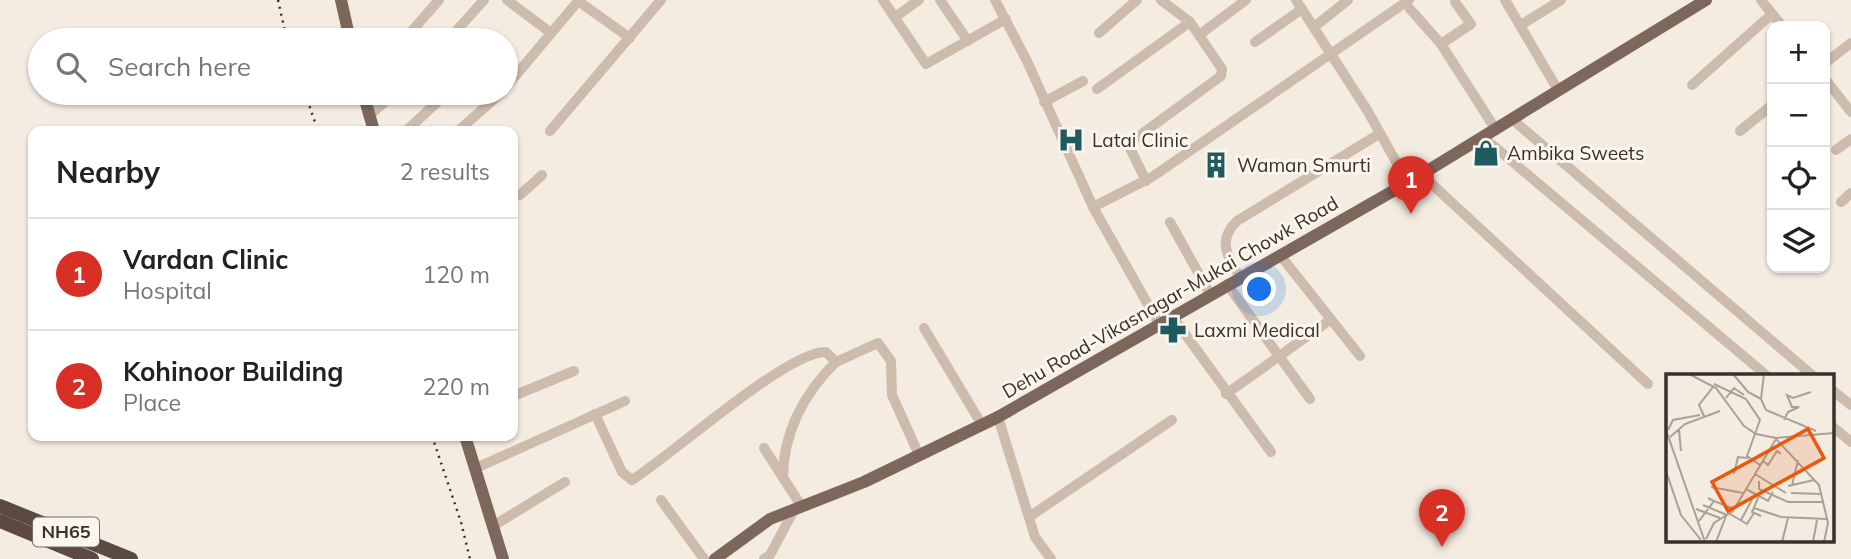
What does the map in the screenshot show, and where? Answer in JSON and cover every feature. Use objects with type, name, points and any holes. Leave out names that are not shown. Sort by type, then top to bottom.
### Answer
[{"type":"highway","name":"NH65","points":[[0,506],[131,559]]},
{"type":"highway","name":"NH65","points":[[0,521],[92,559]]},
{"type":"main road","points":[[341,0],[347,28]]},
{"type":"main road","name":"Dehu Road-Vikasnagar-Mukai Chowk Road","points":[[998,417],[1240,276],[1408,183],[1706,0]]},
{"type":"main road","points":[[366,105],[372,126]]},
{"type":"main road","points":[[715,559],[770,519],[919,455],[998,417]]},
{"type":"main road","points":[[467,441],[503,559]]},
{"type":"street","points":[[414,28],[439,0]]},
{"type":"street","points":[[459,28],[484,0]]},
{"type":"street","points":[[507,0],[551,33]]},
{"type":"street","points":[[550,131],[661,0]]},
{"type":"street","points":[[883,0],[926,64],[1006,19]]},
{"type":"street","points":[[895,17],[919,0]]},
{"type":"street","points":[[940,0],[968,41]]},
{"type":"street","points":[[995,0],[1093,207],[1158,324]]},
{"type":"street","points":[[1099,33],[1137,0]]},
{"type":"street","points":[[1146,181],[1128,144],[1221,76],[1222,69],[1189,22],[1161,0]]},
{"type":"street","points":[[1199,35],[1245,0]]},
{"type":"street","points":[[1314,27],[1348,0]]},
{"type":"street","points":[[1505,0],[1558,90]]},
{"type":"street","points":[[1521,25],[1561,0]]},
{"type":"street","points":[[1761,0],[1778,21]]},
{"type":"street","points":[[518,66],[578,1],[630,38]]},
{"type":"street","points":[[1441,44],[1471,24],[1455,2]]},
{"type":"street","points":[[1255,42],[1299,5],[1332,54],[1408,183]]},
{"type":"street","points":[[1093,207],[1146,181],[1332,54],[1410,5],[1441,44],[1496,130]]},
{"type":"street","points":[[1692,85],[1772,14]]},
{"type":"street","points":[[1097,89],[1189,22]]},
{"type":"street","points":[[1830,59],[1851,43]]},
{"type":"street","points":[[1044,102],[1083,81]]},
{"type":"street","points":[[1829,84],[1851,112]]},
{"type":"street","points":[[369,115],[381,105]]},
{"type":"street","points":[[412,126],[434,105]]},
{"type":"street","points":[[464,126],[487,105]]},
{"type":"street","points":[[1740,131],[1767,109]]},
{"type":"street","points":[[1513,120],[1811,374]]},
{"type":"street","points":[[1240,276],[1227,256],[1224,242],[1228,229],[1379,134]]},
{"type":"street","points":[[1483,137],[1765,374]]},
{"type":"street","points":[[1836,150],[1851,139]]},
{"type":"street","points":[[1422,174],[1648,384]]},
{"type":"street","points":[[518,194],[524,193],[542,175]]},
{"type":"street","points":[[1841,202],[1851,193]]},
{"type":"street","points":[[1170,222],[1210,294]]},
{"type":"street","points":[[1280,255],[1360,356]]},
{"type":"street","points":[[1227,284],[1310,399]]},
{"type":"street","points":[[1172,316],[1226,394],[1271,452]]},
{"type":"street","points":[[1226,394],[1330,320]]},
{"type":"street","points":[[924,328],[982,425]]},
{"type":"street","points":[[783,478],[783,462],[799,411],[836,362],[878,342],[891,361],[892,395],[919,455]]},
{"type":"street","points":[[595,414],[622,472],[632,480],[672,453],[732,402],[801,361],[822,351],[836,362]]},
{"type":"street","points":[[518,395],[574,371]]},
{"type":"street","points":[[1834,392],[1851,405]]},
{"type":"street","points":[[476,468],[625,401]]},
{"type":"street","name":"Dehu Road-Vikasnagar-Mukai Chowk Road","points":[[998,417],[1035,537],[1051,559]]},
{"type":"street","points":[[1029,517],[1172,420]]},
{"type":"street","points":[[1834,428],[1851,442]]},
{"type":"street","points":[[764,448],[798,509],[764,559]]},
{"type":"street","points":[[493,526],[565,482]]},
{"type":"street","points":[[660,500],[704,559]]},
{"type":"railway","points":[[278,0],[284,28]]},
{"type":"railway","points":[[309,105],[316,126]]},
{"type":"railway","points":[[434,441],[461,522],[470,559]]},
{"type":"place","name":"Latai Clinic","points":[[1071,140]]},
{"type":"place","name":"Ambika Sweets","points":[[1486,153]]},
{"type":"place","name":"Waman Smurti","points":[[1216,165]]},
{"type":"place","name":"Vardan Clinic","points":[[1411,214]]},
{"type":"place","name":"Laxmi Medical","points":[[1173,330]]},
{"type":"place","name":"Kohinoor Building","points":[[1442,547]]}]
